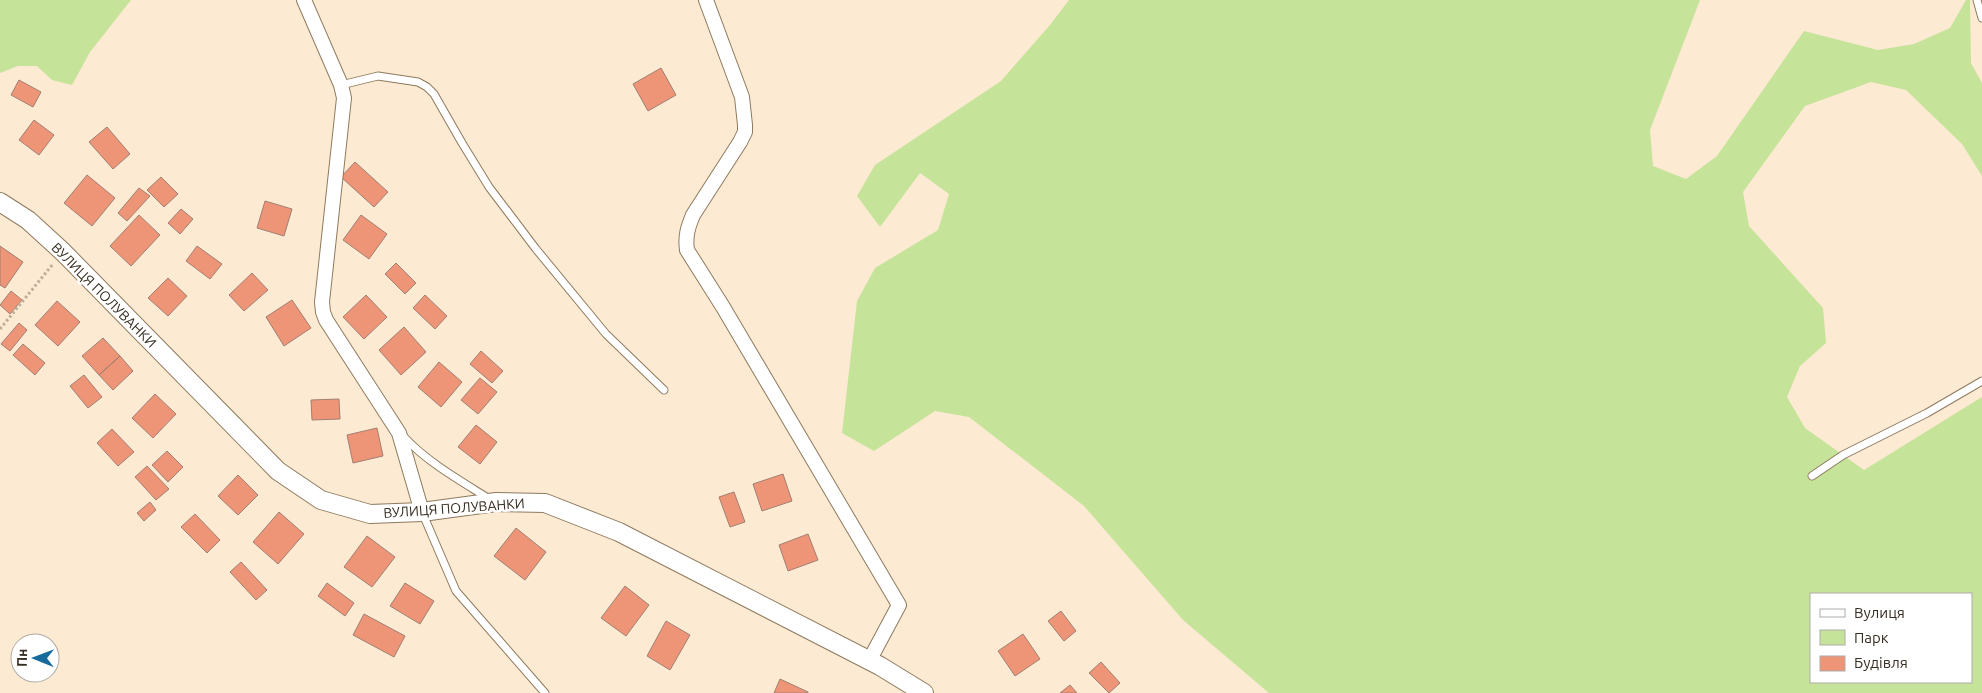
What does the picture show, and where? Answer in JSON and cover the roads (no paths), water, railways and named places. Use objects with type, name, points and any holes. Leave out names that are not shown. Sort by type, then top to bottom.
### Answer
[{"type":"street","points":[[304,0],[341,85],[344,98],[322,302],[323,312],[326,320],[399,432],[422,512]]},
{"type":"street","points":[[706,0],[742,97],[744,132],[740,142],[693,214],[687,228],[685,240],[687,250],[723,307],[898,605],[870,661]]},
{"type":"street","name":"ВУЛИЦЯ ПОЛУВАНКИ","points":[[0,202],[28,220],[63,252],[278,471],[321,500],[370,514],[422,512],[496,502],[545,503],[619,532],[870,661],[924,693]]},
{"type":"lane","points":[[1977,0],[1982,18]]},
{"type":"lane","points":[[341,85],[378,76],[418,82],[427,87],[434,94],[489,187],[536,249],[606,334],[664,390]]},
{"type":"lane","points":[[1812,476],[1843,455],[1927,413],[1982,381]]},
{"type":"lane","points":[[399,432],[429,460],[496,502]]},
{"type":"lane","points":[[422,512],[456,591],[545,693]]}]
